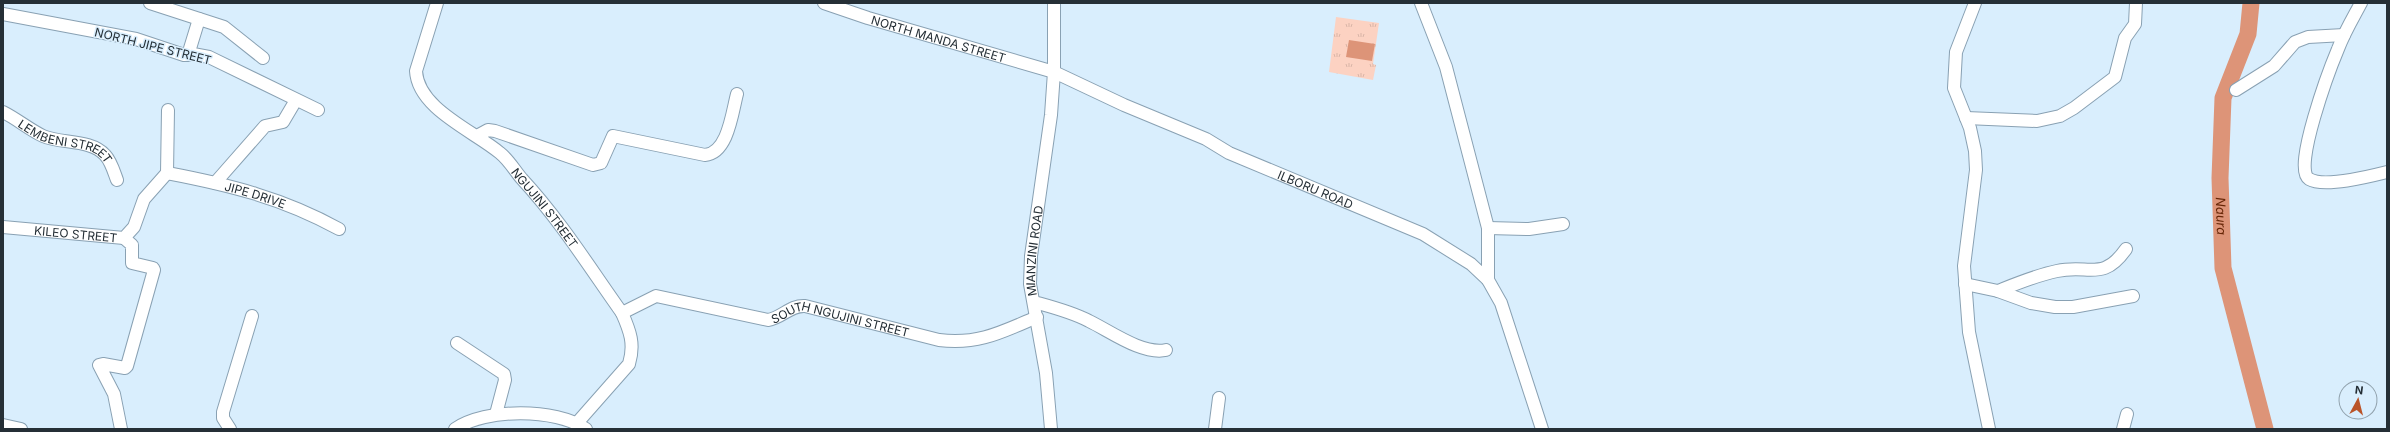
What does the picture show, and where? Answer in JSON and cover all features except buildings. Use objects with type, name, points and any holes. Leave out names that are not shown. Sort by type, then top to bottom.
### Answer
[{"type":"street","points":[[150,3],[224,27],[262,58]]},
{"type":"street","name":"NGUJINI STREET","points":[[437,3],[416,71],[417,81],[423,92],[454,123],[477,136],[502,154],[540,198],[622,313],[632,335],[632,353],[629,364],[582,426]]},
{"type":"street","name":"NORTH MANDA STREET","points":[[824,3],[868,18],[1054,72]]},
{"type":"street","points":[[1421,3],[1446,67],[1488,228],[1488,280]]},
{"type":"street","points":[[1975,3],[1956,52],[1954,62],[1954,88],[1966,118],[1975,151],[1976,170],[1964,266],[1969,332],[1989,429]]},
{"type":"street","points":[[1966,118],[2037,121],[2060,116],[2074,108],[2115,77],[2125,38],[2135,24],[2136,3]]},
{"type":"street","points":[[2361,3],[2344,35],[2309,136],[2303,161],[2304,173],[2308,179],[2316,182],[2337,182],[2387,172]]},
{"type":"street","points":[[1054,72],[1056,6]]},
{"type":"street","name":"NORTH JIPE STREET","points":[[3,14],[136,39],[188,55],[209,57],[318,110]]},
{"type":"street","points":[[188,55],[199,19]]},
{"type":"street","points":[[2236,90],[2274,66],[2289,49],[2300,40],[2308,37],[2344,35]]},
{"type":"street","name":"ILBORU ROAD","points":[[1054,72],[1124,105],[1206,139],[1229,153],[1423,234],[1455,252],[1488,280],[1501,303],[1542,429]]},
{"type":"street","name":"MIANZINI ROAD","points":[[1051,429],[1047,380],[1030,284],[1031,256],[1051,114],[1054,72]]},
{"type":"street","points":[[477,136],[488,130],[499,132],[592,165],[601,163],[613,136],[705,155],[711,154],[722,145],[737,94]]},
{"type":"street","points":[[215,183],[265,126],[283,122],[296,100]]},
{"type":"street","points":[[167,173],[168,110]]},
{"type":"street","name":"LEMBENI STREET","points":[[3,112],[20,120],[44,136],[78,143],[101,152],[107,157],[118,180]]},
{"type":"street","name":"JIPE DRIVE","points":[[167,173],[215,183],[291,205],[339,229]]},
{"type":"street","name":"KILEO STREET","points":[[3,227],[124,238],[134,227],[144,199],[167,173]]},
{"type":"street","points":[[1488,228],[1529,229],[1563,224]]},
{"type":"street","points":[[121,429],[114,394],[99,368],[99,365],[103,364],[125,368],[127,366],[154,270],[152,268],[132,263],[132,245],[124,238]]},
{"type":"street","points":[[1998,291],[2046,273],[2060,270],[2099,270],[2111,266],[2126,249]]},
{"type":"street","points":[[1965,284],[1998,291],[2031,303],[2055,307],[2073,307],[2134,296]]},
{"type":"street","name":"SOUTH NGUJINI STREET","points":[[622,313],[656,296],[768,320],[779,318],[793,308],[805,306],[939,340],[955,342],[988,338],[1037,317]]},
{"type":"street","points":[[1034,302],[1089,320],[1112,334],[1151,351],[1166,350]]},
{"type":"street","points":[[230,429],[223,418],[223,412],[252,316]]},
{"type":"street","points":[[457,343],[504,374],[505,380],[496,414]]},
{"type":"street","points":[[1215,429],[1219,398]]},
{"type":"street","points":[[455,429],[466,422],[496,414],[535,414],[582,426]]},
{"type":"street","points":[[2123,429],[2127,414]]},
{"type":"street","points":[[3,425],[21,429]]},
{"type":"green space","points":[[1336,17],[1379,23],[1373,64],[1376,65],[1373,80],[1329,72]]},
{"type":"shaded area","points":[[1349,40],[1375,44],[1372,61],[1346,57]]},
{"type":"waterway","name":"Naura","points":[[2251,3],[2248,34],[2223,98],[2220,178],[2223,268],[2265,429]]}]
